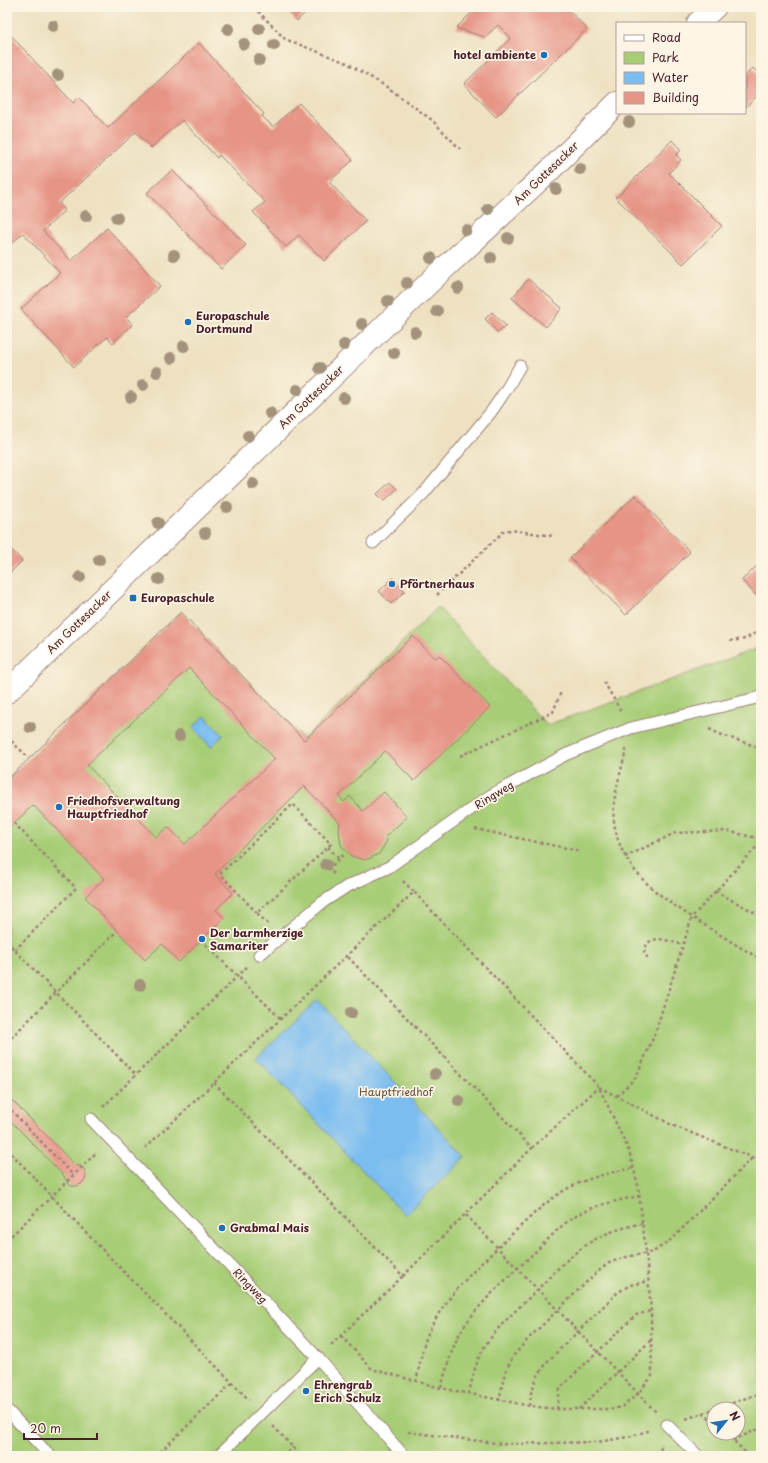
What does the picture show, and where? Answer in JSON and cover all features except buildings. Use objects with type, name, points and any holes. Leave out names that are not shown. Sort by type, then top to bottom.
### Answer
[{"type":"street","points":[[699,22],[715,7]]},
{"type":"street","name":"Am Gottesacker","points":[[7,692],[436,276],[550,170],[616,104]]},
{"type":"lane","points":[[373,543],[424,493],[491,412],[520,366]]},
{"type":"lane","name":"Ringweg","points":[[259,955],[322,902],[346,887],[389,867],[491,795],[565,755],[631,728],[761,697]]},
{"type":"lane","name":"Ringweg","points":[[91,1119],[318,1358],[404,1456]]},
{"type":"lane","points":[[218,1456],[318,1358]]},
{"type":"lane","points":[[7,1410],[50,1456]]},
{"type":"lane","points":[[668,1425],[698,1456]]},
{"type":"path","points":[[254,7],[285,39],[347,63],[387,87],[432,120],[460,149]]},
{"type":"path","points":[[437,596],[504,531],[512,530],[553,536]]},
{"type":"path","points":[[730,641],[745,639],[761,630]]},
{"type":"path","points":[[604,682],[631,728],[613,808],[616,834],[625,857],[651,889],[742,949],[761,959]]},
{"type":"path","points":[[460,756],[554,712],[561,692]]},
{"type":"path","points":[[679,716],[722,735],[761,748]]},
{"type":"path","points":[[7,736],[29,758]]},
{"type":"path","points":[[257,913],[331,844],[293,804],[220,874],[257,913],[280,937]]},
{"type":"path","points":[[14,823],[76,888],[15,950]]},
{"type":"path","points":[[471,828],[580,851]]},
{"type":"path","points":[[625,857],[675,833],[726,831],[761,839]]},
{"type":"path","points":[[617,1096],[636,1077],[654,1036],[692,917],[761,842]]},
{"type":"path","points":[[328,847],[339,859]]},
{"type":"path","points":[[341,1336],[372,1369],[441,1388],[499,1401],[530,1406],[579,1409],[614,1409],[623,1406],[638,1394],[652,1376],[649,1281],[639,1196],[629,1151],[599,1087],[405,883]]},
{"type":"path","points":[[716,891],[761,916]]},
{"type":"path","points":[[131,1161],[414,892]]},
{"type":"path","points":[[7,1042],[117,931]]},
{"type":"path","points":[[648,958],[644,953],[645,946],[650,941],[657,938],[683,945]]},
{"type":"path","points":[[201,940],[281,1019]]},
{"type":"path","points":[[7,942],[137,1075]]},
{"type":"path","points":[[346,955],[532,1148]]},
{"type":"path","points":[[91,1119],[238,977]]},
{"type":"path","points":[[214,1083],[403,1276]]},
{"type":"path","points":[[599,1087],[674,1126],[761,1161]]},
{"type":"path","points":[[318,1358],[532,1148],[599,1087]]},
{"type":"path","points":[[7,1106],[74,1175]]},
{"type":"path","points":[[7,1148],[100,1248],[246,1397]]},
{"type":"path","points":[[499,1401],[505,1372],[514,1355],[528,1339],[596,1272],[609,1263],[626,1257],[653,1252],[672,1239],[752,1158]]},
{"type":"path","points":[[7,1240],[83,1166]]},
{"type":"path","points":[[416,1382],[430,1330],[444,1304],[466,1279],[548,1200],[574,1185],[603,1174],[633,1168]]},
{"type":"path","points":[[441,1388],[452,1350],[464,1326],[478,1308],[518,1268],[568,1221],[596,1207],[613,1201],[639,1196]]},
{"type":"path","points":[[466,1214],[668,1425]]},
{"type":"path","points":[[469,1394],[472,1377],[481,1352],[495,1332],[538,1289],[578,1250],[595,1239],[617,1229],[643,1223]]},
{"type":"path","points":[[530,1406],[531,1393],[537,1377],[548,1361],[617,1293],[630,1285],[649,1281]]},
{"type":"path","points":[[557,1408],[560,1388],[636,1315],[651,1311]]},
{"type":"path","points":[[579,1409],[652,1340]]},
{"type":"path","points":[[156,1456],[232,1382]]},
{"type":"path","points":[[738,1401],[761,1393]]},
{"type":"path","points":[[381,1429],[504,1444],[598,1442],[628,1437],[706,1412]]},
{"type":"path","points":[[262,1414],[302,1456]]},
{"type":"path","points":[[746,1434],[761,1428]]},
{"type":"path","points":[[734,1441],[749,1456]]},
{"type":"path","points":[[283,1456],[293,1447]]},
{"type":"green space","name":"Hauptfriedhof","points":[[438,607],[547,725],[761,647],[761,1456],[7,1456],[7,780],[181,612],[304,739]]},
{"type":"water","points":[[205,716],[223,735],[211,747],[193,727]]},
{"type":"water","points":[[317,1000],[466,1157],[405,1215],[256,1058]]},
{"type":"place","name":"hotel ambiente","points":[[544,55]]},
{"type":"place","name":"Europaschule Dortmund","points":[[188,322]]},
{"type":"place","name":"Pförtnerhaus","points":[[392,584]]},
{"type":"place","name":"Europaschule","points":[[133,598]]},
{"type":"place","name":"Friedhofsverwaltung Hauptfriedhof","points":[[59,807]]},
{"type":"place","name":"Der barmherzige Samariter","points":[[202,939]]},
{"type":"place","name":"Grabmal Mais","points":[[222,1228]]},
{"type":"place","name":"Ehrengrab Erich Schulz","points":[[306,1391]]}]
